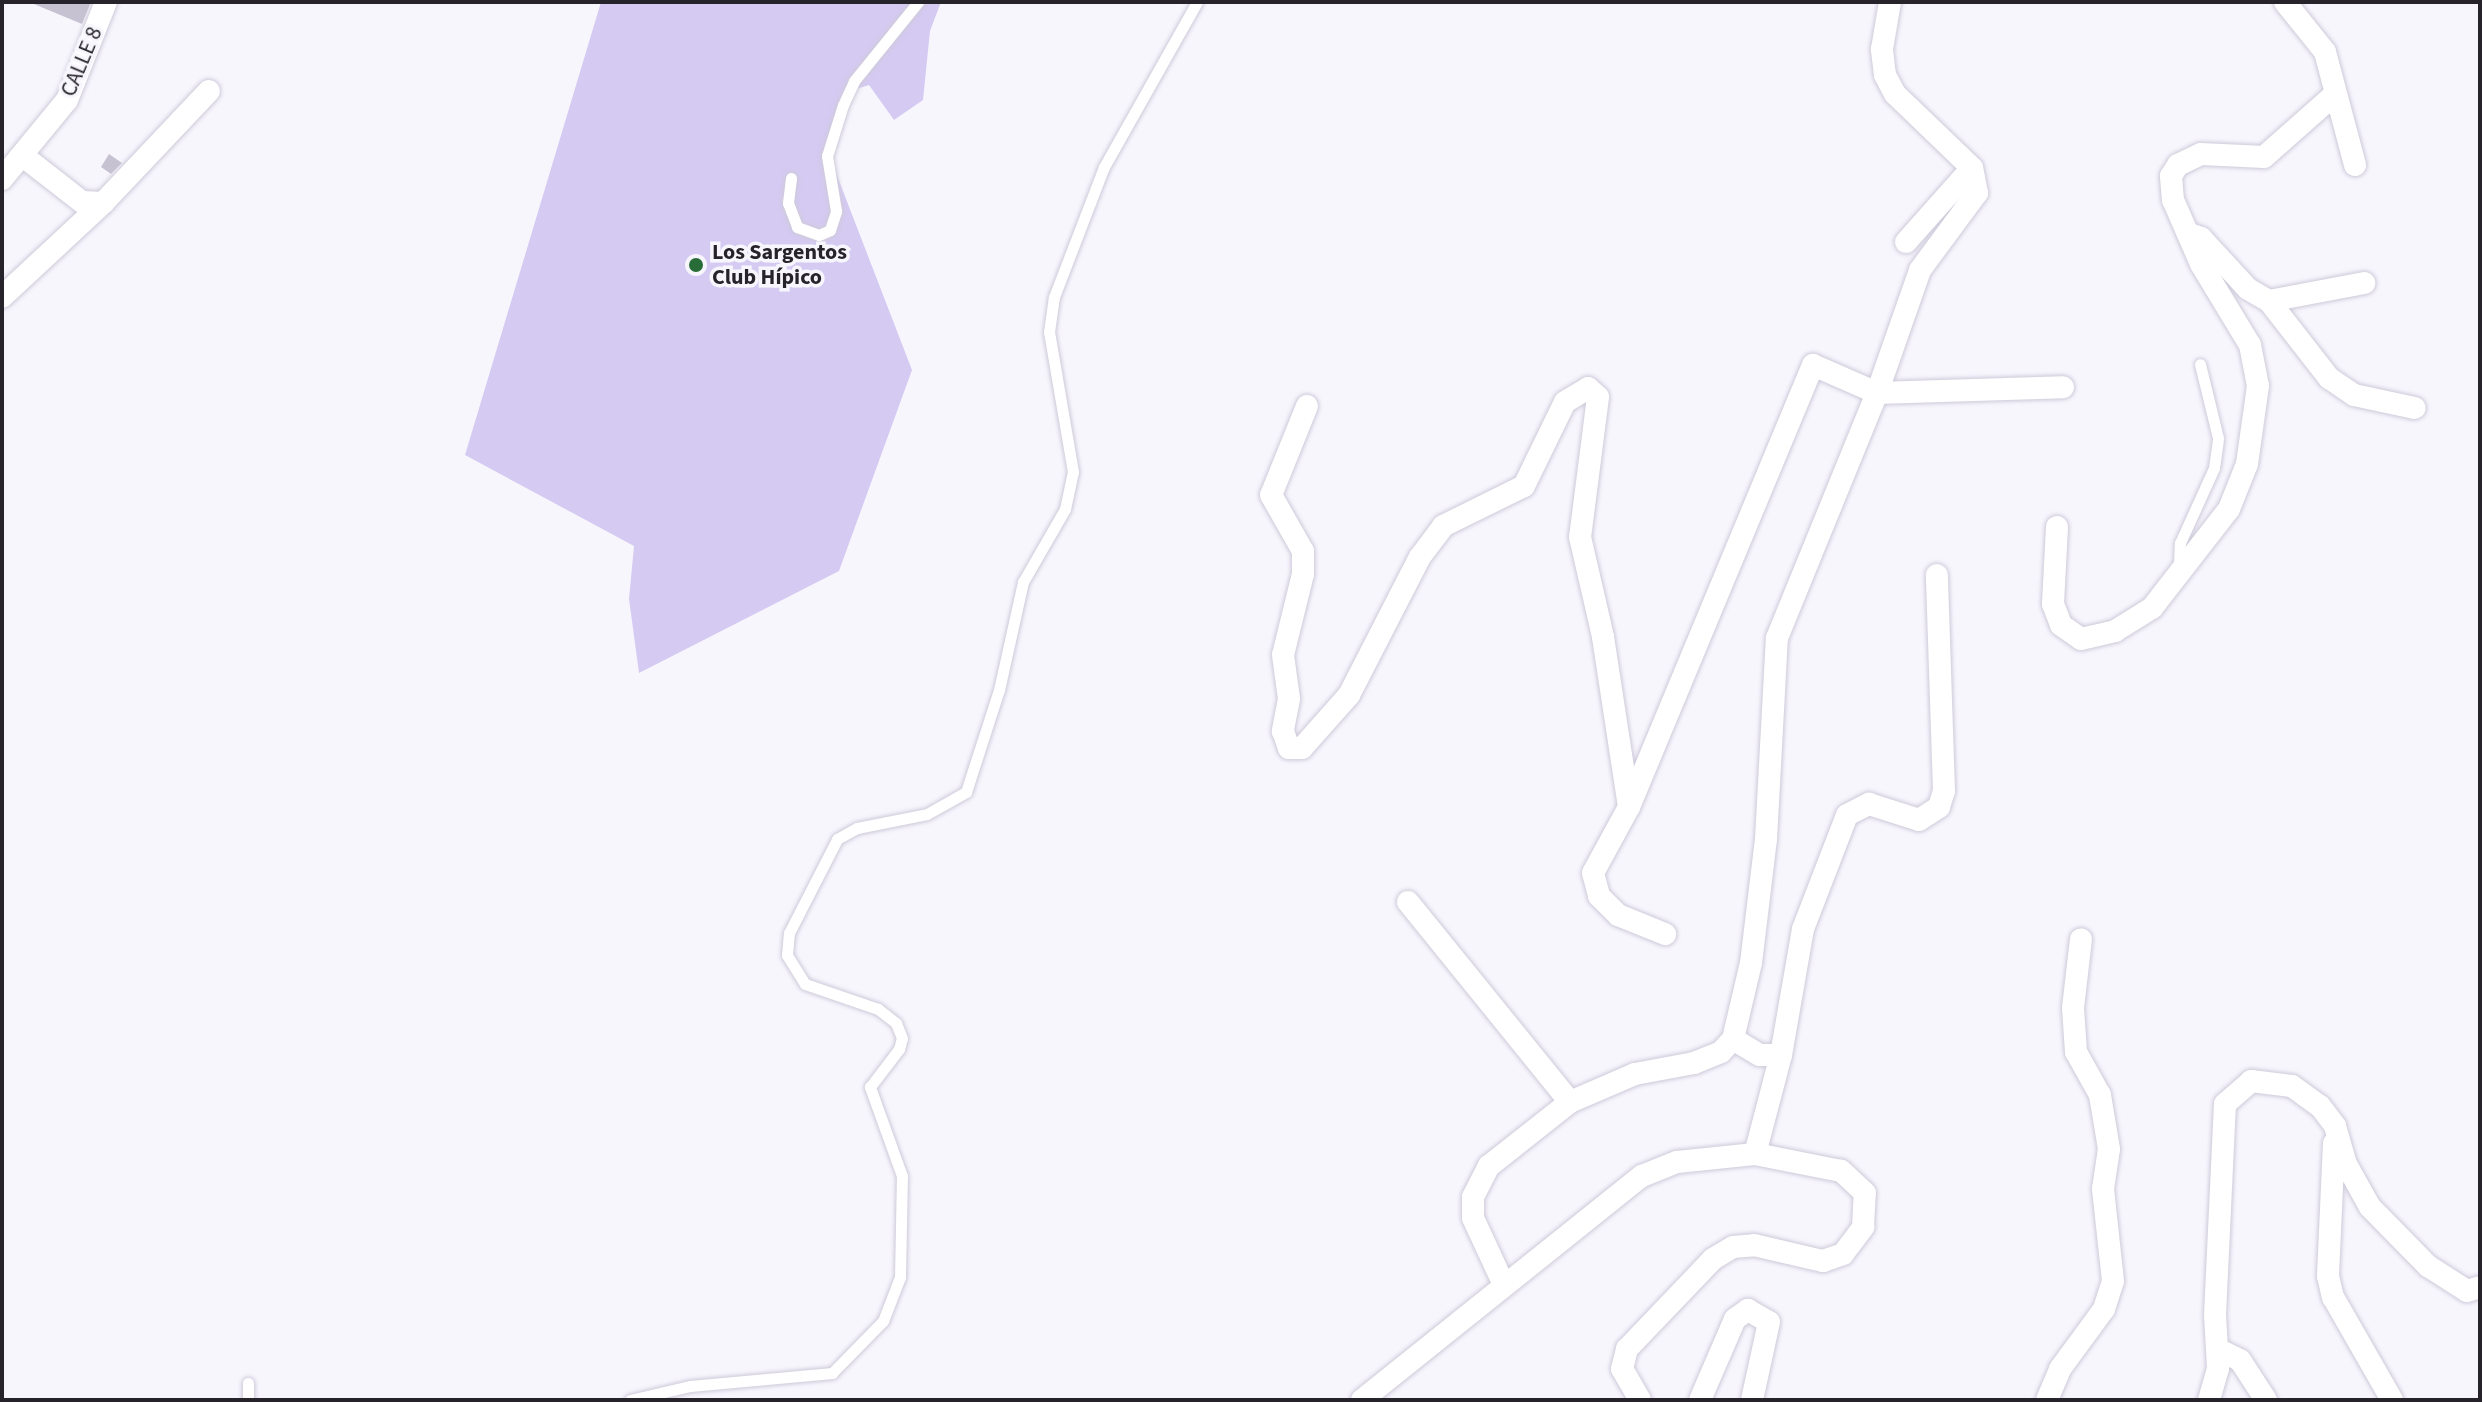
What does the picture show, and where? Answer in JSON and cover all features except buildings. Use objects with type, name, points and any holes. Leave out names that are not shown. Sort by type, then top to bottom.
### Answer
[{"type":"street","name":"CALLE 8","points":[[2,179],[23,156],[81,76],[106,2]]},
{"type":"street","points":[[1504,1285],[1473,1218],[1473,1197],[1489,1166],[1570,1102],[1635,1074],[1694,1063],[1721,1052],[1733,1039],[1751,963],[1766,839],[1777,638],[1877,393],[1920,270],[1977,193],[1972,168],[1895,94],[1885,75],[1882,49],[1890,2]]},
{"type":"street","points":[[2285,2],[2325,52],[2333,96],[2355,165]]},
{"type":"street","points":[[2,297],[103,203],[209,91]]},
{"type":"street","points":[[2057,527],[2053,604],[2061,625],[2081,639],[2115,631],[2152,608],[2229,509],[2247,464],[2258,386],[2250,345],[2189,235],[2171,189],[2178,165],[2201,154],[2264,157],[2333,96]]},
{"type":"street","points":[[23,156],[82,202],[103,203]]},
{"type":"street","points":[[1906,242],[1972,168]]},
{"type":"street","points":[[2189,235],[2201,238],[2248,289],[2269,301],[2329,378],[2354,395],[2415,408]]},
{"type":"street","points":[[2269,301],[2364,283]]},
{"type":"street","points":[[1665,934],[1618,915],[1599,896],[1593,873],[1629,807],[1813,365],[1877,393],[2063,387]]},
{"type":"street","points":[[1307,406],[1271,495],[1303,551],[1303,574],[1283,655],[1289,699],[1283,731],[1289,748],[1302,748],[1349,695],[1420,557],[1443,526],[1524,486],[1565,402],[1588,388],[1598,397],[1580,537],[1603,637],[1629,807]]},
{"type":"street","points":[[1755,1154],[1781,1055],[1803,929],[1847,815],[1869,804],[1919,820],[1939,807],[1944,791],[1937,575]]},
{"type":"street","points":[[1408,902],[1570,1102]]},
{"type":"street","points":[[2047,1400],[2060,1369],[2104,1309],[2113,1281],[2103,1189],[2109,1149],[2100,1095],[2076,1052],[2073,1008],[2081,939]]},
{"type":"street","points":[[1733,1039],[1760,1055],[1781,1055]]},
{"type":"street","points":[[2209,1400],[2217,1383],[2225,1104],[2251,1081],[2273,1080],[2310,1099],[2335,1126],[2346,1164],[2370,1207],[2428,1266],[2467,1291],[2480,1287]]},
{"type":"street","points":[[2335,1126],[2328,1276],[2333,1297],[2392,1400]]},
{"type":"street","points":[[1362,1400],[1642,1176],[1677,1162],[1755,1154],[1841,1171],[1865,1193],[1863,1227],[1843,1254],[1823,1261],[1754,1245],[1733,1247],[1713,1259],[1627,1349],[1622,1369],[1640,1400]]},
{"type":"street","points":[[1700,1400],[1735,1319],[1748,1310],[1769,1322],[1752,1400]]},
{"type":"street","points":[[2217,1349],[2240,1360],[2266,1400]]},
{"type":"lane","points":[[791,178],[788,203],[797,227],[819,235],[830,230],[836,211],[827,156],[843,105],[854,81],[918,2]]},
{"type":"lane","points":[[630,1400],[690,1386],[832,1373],[883,1321],[900,1277],[902,1176],[870,1087],[899,1049],[902,1038],[896,1023],[878,1009],[805,984],[787,955],[789,933],[837,839],[857,828],[927,814],[966,792],[999,690],[1023,582],[1065,509],[1073,472],[1049,332],[1054,297],[1104,167],[1197,2]]},
{"type":"lane","points":[[2179,575],[2180,543],[2214,468],[2218,438],[2200,364]]},
{"type":"lane","points":[[248,1383],[248,1400]]},
{"type":"shaded area","name":"Los Sargentos Club Hípico","points":[[601,2],[941,2],[930,31],[923,100],[894,120],[869,85],[853,90],[831,160],[912,370],[839,571],[639,673],[629,599],[634,546],[465,455]]},
{"type":"place","name":"Los Sargentos Club Hípico","points":[[696,265]]}]
